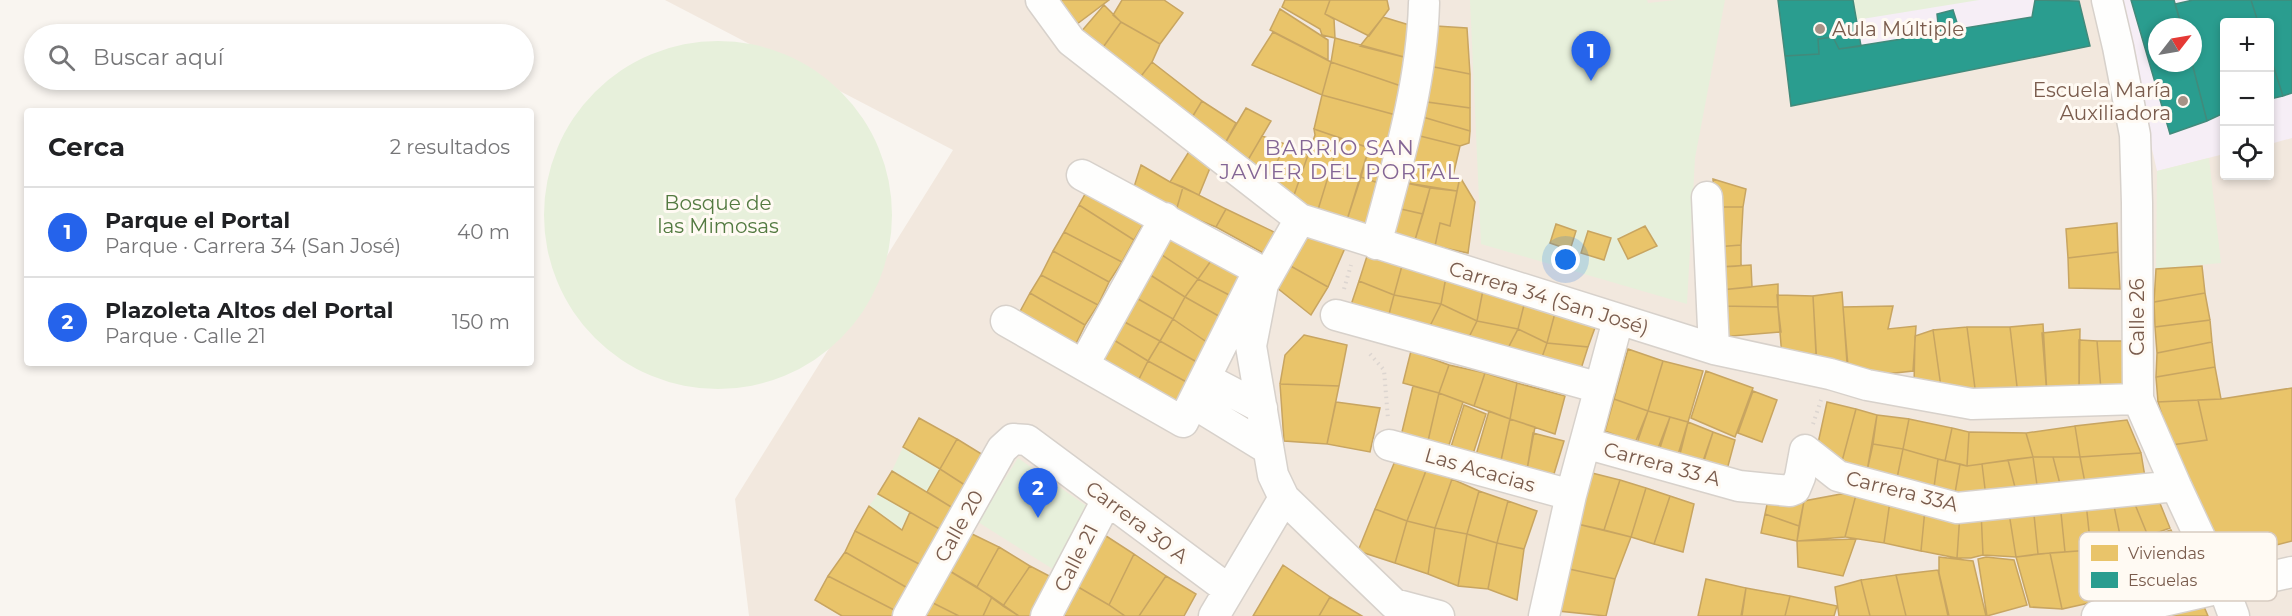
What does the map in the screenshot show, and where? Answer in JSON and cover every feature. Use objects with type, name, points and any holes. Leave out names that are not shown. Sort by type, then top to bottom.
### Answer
[{"type":"street","name":"Carrera 34 (San José)","points":[[1041,0],[1071,41],[1300,219],[1714,350],[1830,374],[1867,385],[1972,404],[2138,399]]},
{"type":"street","name":"Calle 26","points":[[2107,0],[2135,135],[2138,399],[2197,532]]},
{"type":"street","points":[[1369,241],[1403,144],[1424,15]]},
{"type":"street","points":[[1082,175],[1264,272]]},
{"type":"street","points":[[1707,197],[1714,350]]},
{"type":"street","points":[[1084,364],[1165,218]]},
{"type":"street","points":[[1006,321],[1183,422],[1264,272],[1300,219]]},
{"type":"street","points":[[1264,272],[1251,346],[1273,475],[1284,498],[1391,610],[1439,616]]},
{"type":"street","points":[[1335,315],[1600,388]]},
{"type":"street","points":[[1544,616],[1571,495],[1618,320]]},
{"type":"street","points":[[1199,390],[1262,408]]},
{"type":"street","points":[[1199,390],[1268,448]]},
{"type":"street","name":"Carrera 30 A","points":[[1013,439],[1027,440],[1230,591]]},
{"type":"street","name":"Calle 20","points":[[908,616],[1002,449],[1013,439]]},
{"type":"street","name":"Carrera 33 A","points":[[1585,443],[1739,486],[1790,491],[1795,489],[1800,477],[1805,450]]},
{"type":"street","name":"Las Acacias","points":[[1389,445],[1571,495]]},
{"type":"street","name":"Carrera 33A","points":[[1805,450],[1838,476],[1957,508],[2176,486]]},
{"type":"street","points":[[1214,616],[1284,498]]},
{"type":"street","name":"Calle 21","points":[[1046,616],[1107,500]]},
{"type":"street","points":[[2277,579],[2292,572]]},
{"type":"street","points":[[2097,616],[2229,602]]},
{"type":"path","points":[[1369,241],[1335,315],[1384,370],[1389,445]]},
{"type":"path","points":[[1805,450],[1830,374]]},
{"type":"shaded area","points":[[665,0],[2292,0],[2292,616],[749,616],[735,499],[953,150]]},
{"type":"shaded area","points":[[1778,0],[2079,0],[2090,46],[1791,106]]},
{"type":"shaded area","name":"Escuela María Auxiliadora","points":[[2118,0],[2292,0],[2292,138],[2274,143],[2274,18],[2220,18],[2220,155],[2157,171]]},
{"type":"green space","points":[[1470,0],[1647,0],[1648,3],[1676,0],[1725,0],[1695,158],[1687,304],[1481,244]]},
{"type":"green space","points":[[1853,0],[1979,0],[1856,20]]},
{"type":"green space","name":"Bosque de las Mimosas","points":[[718,41],[752,45],[784,55],[814,71],[841,92],[862,119],[878,149],[888,181],[892,215],[888,249],[878,281],[862,311],[841,338],[814,359],[784,375],[752,385],[718,389],[684,385],[652,375],[622,359],[595,338],[574,311],[558,281],[548,249],[544,215],[548,181],[558,149],[574,119],[595,92],[622,71],[652,55],[684,45]]},
{"type":"green space","points":[[2209,158],[2221,263],[2156,269],[2157,171]]},
{"type":"green space","points":[[903,447],[940,469],[927,492],[892,471]]},
{"type":"green space","points":[[1018,458],[1098,514],[1067,578],[978,522]]},
{"type":"green space","points":[[878,494],[910,512],[902,530],[869,506]]},
{"type":"building: Viviendas","points":[[1059,0],[1109,0],[1077,24]]},
{"type":"building: Viviendas","points":[[1122,0],[1164,0],[1183,13],[1160,44],[1113,15]]},
{"type":"building: Viviendas","points":[[1285,0],[1330,0],[1325,14],[1334,19],[1335,38],[1322,35],[1320,29],[1282,7]]},
{"type":"building: Viviendas","points":[[1330,0],[1387,0],[1389,9],[1369,36],[1325,14]]},
{"type":"building: Viviendas","points":[[1104,5],[1121,22],[1099,53],[1080,33]]},
{"type":"building: Viviendas","points":[[1280,9],[1328,40],[1328,60],[1270,30]]},
{"type":"building: Viviendas","points":[[1383,17],[1416,27],[1408,58],[1360,46]]},
{"type":"building: Viviendas","points":[[1121,22],[1160,44],[1152,62],[1135,84],[1099,53]]},
{"type":"building: Viviendas","points":[[1436,26],[1467,28],[1470,74],[1429,66]]},
{"type":"building: Viviendas","points":[[1273,32],[1331,62],[1322,95],[1252,65]]},
{"type":"building: Viviendas","points":[[1335,38],[1408,58],[1404,87],[1331,62]]},
{"type":"building: Viviendas","points":[[1152,62],[1202,101],[1188,124],[1135,84]]},
{"type":"building: Viviendas","points":[[1331,62],[1404,87],[1396,115],[1322,95]]},
{"type":"building: Viviendas","points":[[1429,66],[1470,74],[1470,108],[1420,101]]},
{"type":"building: Viviendas","points":[[1322,95],[1396,115],[1390,155],[1314,129]]},
{"type":"building: Viviendas","points":[[1202,101],[1236,123],[1224,145],[1188,124]]},
{"type":"building: Viviendas","points":[[1420,101],[1470,108],[1470,131],[1416,115]]},
{"type":"building: Viviendas","points":[[1246,108],[1271,121],[1248,160],[1224,145]]},
{"type":"building: Viviendas","points":[[1416,115],[1470,131],[1469,143],[1460,146],[1412,134]]},
{"type":"building: Viviendas","points":[[1314,129],[1340,138],[1317,213],[1293,198],[1315,135]]},
{"type":"building: Viviendas","points":[[1412,134],[1460,146],[1453,176],[1405,165]]},
{"type":"building: Viviendas","points":[[1262,136],[1285,144],[1270,178],[1248,160]]},
{"type":"building: Viviendas","points":[[1340,138],[1369,148],[1346,223],[1317,213]]},
{"type":"building: Viviendas","points":[[1285,144],[1308,155],[1293,198],[1270,178]]},
{"type":"building: Viviendas","points":[[1369,148],[1390,155],[1384,185],[1361,177]]},
{"type":"building: Viviendas","points":[[1190,150],[1212,163],[1199,195],[1170,182]]},
{"type":"building: Viviendas","points":[[1141,165],[1183,187],[1176,211],[1133,190]]},
{"type":"building: Viviendas","points":[[1405,165],[1460,177],[1457,191],[1401,182]]},
{"type":"building: Viviendas","points":[[1361,177],[1384,185],[1372,233],[1346,223]]},
{"type":"building: Viviendas","points":[[1460,177],[1475,202],[1468,253],[1435,246],[1440,223],[1450,226]]},
{"type":"building: Viviendas","points":[[1713,179],[1746,189],[1743,207],[1723,207],[1724,233],[1715,232]]},
{"type":"building: Viviendas","points":[[1401,182],[1430,188],[1423,214],[1392,207]]},
{"type":"building: Viviendas","points":[[1089,187],[1146,219],[1134,240],[1079,205]]},
{"type":"building: Viviendas","points":[[1183,187],[1226,209],[1216,227],[1176,211]]},
{"type":"building: Viviendas","points":[[1430,188],[1457,191],[1450,226],[1440,223],[1435,246],[1415,240]]},
{"type":"building: Viviendas","points":[[1079,205],[1134,240],[1122,262],[1064,232]]},
{"type":"building: Viviendas","points":[[1392,207],[1423,214],[1415,240],[1387,233]]},
{"type":"building: Viviendas","points":[[1723,207],[1743,207],[1741,245],[1715,247],[1715,232],[1724,233]]},
{"type":"building: Viviendas","points":[[1226,209],[1274,232],[1265,254],[1216,227]]},
{"type":"building: Viviendas","points":[[2117,223],[2118,252],[2068,258],[2066,229]]},
{"type":"building: Viviendas","points":[[1556,224],[1576,231],[1570,250],[1550,243]]},
{"type":"building: Viviendas","points":[[1645,226],[1657,246],[1628,259],[1618,239]]},
{"type":"building: Viviendas","points":[[1306,230],[1345,248],[1328,287],[1287,264]]},
{"type":"building: Viviendas","points":[[1588,231],[1611,238],[1604,260],[1581,253]]},
{"type":"building: Viviendas","points":[[1064,232],[1122,262],[1109,282],[1053,251]]},
{"type":"building: Viviendas","points":[[1167,232],[1213,258],[1198,279],[1156,251]]},
{"type":"building: Viviendas","points":[[1741,245],[1741,266],[1718,267],[1715,247]]},
{"type":"building: Viviendas","points":[[1053,251],[1109,282],[1098,305],[1041,275]]},
{"type":"building: Viviendas","points":[[1156,251],[1198,279],[1185,297],[1144,271]]},
{"type":"building: Viviendas","points":[[2118,252],[2120,289],[2069,288],[2068,258]]},
{"type":"building: Viviendas","points":[[1368,253],[1403,262],[1394,295],[1359,281]]},
{"type":"building: Viviendas","points":[[1213,258],[1249,275],[1235,298],[1198,279]]},
{"type":"building: Viviendas","points":[[1403,262],[1446,277],[1441,304],[1394,295]]},
{"type":"building: Viviendas","points":[[1287,264],[1328,287],[1311,315],[1276,287]]},
{"type":"building: Viviendas","points":[[1751,265],[1752,287],[1721,290],[1718,267]]},
{"type":"building: Viviendas","points":[[2202,266],[2205,293],[2154,302],[2156,269]]},
{"type":"building: Viviendas","points":[[1144,271],[1185,297],[1173,319],[1133,296]]},
{"type":"building: Viviendas","points":[[1041,275],[1098,305],[1085,325],[1030,293]]},
{"type":"building: Viviendas","points":[[1446,277],[1483,290],[1477,321],[1441,304]]},
{"type":"building: Viviendas","points":[[1198,279],[1235,298],[1224,319],[1185,297]]},
{"type":"building: Viviendas","points":[[1359,281],[1394,295],[1388,318],[1349,311]]},
{"type":"building: Viviendas","points":[[1778,284],[1778,307],[1720,306],[1721,290]]},
{"type":"building: Viviendas","points":[[1483,290],[1524,305],[1518,329],[1477,321]]},
{"type":"building: Viviendas","points":[[1842,292],[1847,363],[1817,366],[1813,296]]},
{"type":"building: Viviendas","points":[[1030,293],[1085,325],[1073,350],[1017,317]]},
{"type":"building: Viviendas","points":[[2205,293],[2210,320],[2155,327],[2154,302]]},
{"type":"building: Viviendas","points":[[1394,295],[1441,304],[1429,328],[1388,318]]},
{"type":"building: Viviendas","points":[[1777,295],[1813,296],[1816,354],[1782,357]]},
{"type":"building: Viviendas","points":[[1133,296],[1173,319],[1160,341],[1119,319]]},
{"type":"building: Viviendas","points":[[1185,297],[1224,319],[1211,345],[1173,319]]},
{"type":"building: Viviendas","points":[[1441,304],[1477,321],[1468,339],[1429,328]]},
{"type":"building: Viviendas","points":[[1524,305],[1555,313],[1547,343],[1518,329]]},
{"type":"building: Viviendas","points":[[1720,306],[1778,307],[1781,332],[1720,337]]},
{"type":"building: Viviendas","points":[[1893,306],[1888,329],[1916,326],[1913,371],[1849,378],[1843,307]]},
{"type":"building: Viviendas","points":[[1555,313],[1596,325],[1588,347],[1547,343]]},
{"type":"building: Viviendas","points":[[1119,319],[1160,341],[1148,361],[1109,337]]},
{"type":"building: Viviendas","points":[[1173,319],[1211,345],[1202,365],[1160,341]]},
{"type":"building: Viviendas","points":[[2210,320],[2212,342],[2157,353],[2155,327]]},
{"type":"building: Viviendas","points":[[1477,321],[1518,329],[1507,350],[1468,339]]},
{"type":"building: Viviendas","points":[[2043,324],[2047,395],[2018,395],[2010,327]]},
{"type":"building: Viviendas","points":[[1967,327],[2010,327],[2018,395],[1976,396]]},
{"type":"building: Viviendas","points":[[1967,327],[1976,396],[1942,394],[1933,330]]},
{"type":"building: Viviendas","points":[[1518,329],[1547,343],[1541,360],[1507,350]]},
{"type":"building: Viviendas","points":[[2080,329],[2079,393],[2047,395],[2042,333]]},
{"type":"building: Viviendas","points":[[1933,330],[1942,394],[1914,387],[1915,336]]},
{"type":"building: Viviendas","points":[[1304,335],[1347,345],[1339,386],[1280,384],[1285,355]]},
{"type":"building: Viviendas","points":[[1109,337],[1148,361],[1136,385],[1094,361]]},
{"type":"building: Viviendas","points":[[2079,340],[2097,341],[2101,390],[2079,393]]},
{"type":"building: Viviendas","points":[[1160,341],[1202,365],[1192,385],[1148,361]]},
{"type":"building: Viviendas","points":[[2097,341],[2122,341],[2128,391],[2101,390]]},
{"type":"building: Viviendas","points":[[2212,342],[2215,367],[2156,377],[2157,353]]},
{"type":"building: Viviendas","points":[[1547,343],[1588,347],[1580,372],[1541,360]]},
{"type":"building: Viviendas","points":[[1628,349],[1663,361],[1648,411],[1614,399]]},
{"type":"building: Viviendas","points":[[1411,351],[1449,365],[1439,393],[1403,383]]},
{"type":"building: Viviendas","points":[[1148,361],[1192,385],[1178,410],[1136,385]]},
{"type":"building: Viviendas","points":[[1663,361],[1703,371],[1688,422],[1648,411]]},
{"type":"building: Viviendas","points":[[1449,365],[1485,373],[1474,406],[1439,393]]},
{"type":"building: Viviendas","points":[[2215,367],[2221,399],[2158,402],[2156,377]]},
{"type":"building: Viviendas","points":[[1706,371],[1753,388],[1735,437],[1691,418]]},
{"type":"building: Viviendas","points":[[1485,373],[1517,383],[1510,419],[1474,406]]},
{"type":"building: Viviendas","points":[[1517,383],[1565,396],[1555,434],[1510,419]]},
{"type":"building: Viviendas","points":[[1280,384],[1339,386],[1327,444],[1284,441]]},
{"type":"building: Viviendas","points":[[1413,386],[1439,393],[1428,441],[1401,436]]},
{"type":"building: Viviendas","points":[[2292,388],[2292,541],[2277,545],[2277,532],[2213,532],[2171,445],[2207,440],[2198,400],[2221,399]]},
{"type":"building: Viviendas","points":[[1753,391],[1777,400],[1762,442],[1738,433]]},
{"type":"building: Viviendas","points":[[1439,393],[1463,402],[1448,448],[1428,441]]},
{"type":"building: Viviendas","points":[[1614,399],[1648,411],[1635,443],[1605,431]]},
{"type":"building: Viviendas","points":[[2198,400],[2207,440],[2171,445],[2158,402]]},
{"type":"building: Viviendas","points":[[1336,402],[1380,408],[1370,452],[1327,444]]},
{"type":"building: Viviendas","points":[[1827,402],[1856,409],[1841,465],[1815,457]]},
{"type":"building: Viviendas","points":[[1464,405],[1486,414],[1473,454],[1451,447]]},
{"type":"building: Viviendas","points":[[1856,409],[1877,415],[1867,471],[1841,465]]},
{"type":"building: Viviendas","points":[[1489,411],[1510,419],[1500,465],[1476,455]]},
{"type":"building: Viviendas","points":[[1648,411],[1670,417],[1657,451],[1637,443]]},
{"type":"building: Viviendas","points":[[1877,415],[1909,419],[1903,449],[1873,444]]},
{"type":"building: Viviendas","points":[[1670,417],[1688,422],[1677,458],[1659,451]]},
{"type":"building: Viviendas","points":[[919,418],[957,439],[940,469],[903,447]]},
{"type":"building: Viviendas","points":[[1510,419],[1535,427],[1527,470],[1500,465]]},
{"type":"building: Viviendas","points":[[1909,419],[1952,428],[1945,461],[1903,449]]},
{"type":"building: Viviendas","points":[[2127,420],[2141,453],[2080,457],[2075,426]]},
{"type":"building: Viviendas","points":[[1688,422],[1713,432],[1701,467],[1679,458]]},
{"type":"building: Viviendas","points":[[2075,426],[2080,457],[2033,457],[2026,433]]},
{"type":"building: Viviendas","points":[[1952,428],[1969,432],[1967,466],[1945,461]]},
{"type":"building: Viviendas","points":[[1713,432],[1735,440],[1725,477],[1702,467]]},
{"type":"building: Viviendas","points":[[1969,432],[2026,433],[2033,457],[1967,466]]},
{"type":"building: Viviendas","points":[[1533,433],[1564,441],[1553,477],[1527,470]]},
{"type":"building: Viviendas","points":[[957,439],[988,458],[971,489],[940,469]]},
{"type":"building: Viviendas","points":[[1873,444],[1903,449],[1896,483],[1867,471]]},
{"type":"building: Viviendas","points":[[1903,449],[1938,459],[1933,494],[1896,483]]},
{"type":"building: Viviendas","points":[[2141,453],[2146,483],[2086,488],[2080,457]]},
{"type":"building: Viviendas","points":[[2033,457],[2053,457],[2061,488],[2038,492]]},
{"type":"building: Viviendas","points":[[2033,457],[2038,492],[2017,495],[2008,460]]},
{"type":"building: Viviendas","points":[[2053,457],[2080,457],[2086,488],[2061,488]]},
{"type":"building: Viviendas","points":[[1938,459],[1960,464],[1954,499],[1933,494]]},
{"type":"building: Viviendas","points":[[2008,460],[2017,495],[1986,497],[1982,464]]},
{"type":"building: Viviendas","points":[[1395,461],[1427,468],[1407,521],[1375,509]]},
{"type":"building: Viviendas","points":[[1960,464],[1967,466],[1982,464],[1986,497],[1954,499]]},
{"type":"building: Viviendas","points":[[1427,468],[1452,479],[1435,528],[1407,521]]},
{"type":"building: Viviendas","points":[[940,469],[971,489],[956,510],[927,492]]},
{"type":"building: Viviendas","points":[[892,471],[956,510],[943,531],[878,494]]},
{"type":"building: Viviendas","points":[[1592,473],[1620,480],[1604,530],[1573,523]]},
{"type":"building: Viviendas","points":[[1452,479],[1479,491],[1467,534],[1435,528]]},
{"type":"building: Viviendas","points":[[1620,480],[1646,488],[1631,537],[1604,530]]},
{"type":"building: Viviendas","points":[[1646,488],[1670,496],[1654,544],[1631,537]]},
{"type":"building: Viviendas","points":[[1479,491],[1508,501],[1497,543],[1467,534]]},
{"type":"building: Viviendas","points":[[1857,491],[1890,501],[1884,543],[1845,537]]},
{"type":"building: Viviendas","points":[[1857,491],[1845,537],[1797,541],[1804,501]]},
{"type":"building: Viviendas","points":[[1769,495],[1804,501],[1799,526],[1765,514]]},
{"type":"building: Viviendas","points":[[1670,496],[1694,504],[1683,552],[1654,544]]},
{"type":"building: Viviendas","points":[[2157,496],[2170,528],[2159,532],[2146,532],[2134,502]]},
{"type":"building: Viviendas","points":[[1508,501],[1537,511],[1524,549],[1497,543]]},
{"type":"building: Viviendas","points":[[1890,501],[1925,509],[1921,551],[1884,543]]},
{"type":"building: Viviendas","points":[[2113,501],[2134,502],[2146,532],[2119,532]]},
{"type":"building: Viviendas","points":[[2113,501],[2119,532],[2089,532],[2086,503]]},
{"type":"building: Viviendas","points":[[2060,503],[2086,503],[2089,532],[2079,532],[2079,551],[2065,552]]},
{"type":"building: Viviendas","points":[[2060,503],[2065,552],[2038,554],[2033,505]]},
{"type":"building: Viviendas","points":[[2033,505],[2038,554],[2016,557],[2008,507]]},
{"type":"building: Viviendas","points":[[869,506],[902,530],[910,512],[943,531],[923,566],[855,531]]},
{"type":"building: Viviendas","points":[[2008,507],[2016,557],[1983,555],[1981,511]]},
{"type":"building: Viviendas","points":[[1375,509],[1407,521],[1395,563],[1358,551]]},
{"type":"building: Viviendas","points":[[1925,509],[1960,513],[1957,558],[1921,551]]},
{"type":"building: Viviendas","points":[[1981,511],[1983,555],[1957,558],[1960,513]]},
{"type":"building: Viviendas","points":[[1765,514],[1799,526],[1797,541],[1761,533]]},
{"type":"building: Viviendas","points":[[1407,521],[1435,528],[1428,574],[1395,563]]},
{"type":"building: Viviendas","points":[[1573,523],[1631,537],[1615,579],[1560,567]]},
{"type":"building: Viviendas","points":[[1435,528],[1467,534],[1458,586],[1428,574]]},
{"type":"building: Viviendas","points":[[855,531],[923,566],[911,590],[845,552]]},
{"type":"building: Viviendas","points":[[970,533],[999,547],[977,587],[948,570]]},
{"type":"building: Viviendas","points":[[1103,534],[1134,554],[1109,605],[1073,584]]},
{"type":"building: Viviendas","points":[[1467,534],[1497,543],[1488,589],[1458,586]]},
{"type":"building: Viviendas","points":[[1856,539],[1843,576],[1798,567],[1797,541]]},
{"type":"building: Viviendas","points":[[1497,543],[1524,549],[1517,600],[1488,589]]},
{"type":"building: Viviendas","points":[[999,547],[1030,566],[1003,606],[977,587]]},
{"type":"building: Viviendas","points":[[2079,551],[2079,601],[2098,601],[2062,609],[2050,553]]},
{"type":"building: Viviendas","points":[[845,552],[911,590],[900,613],[828,576]]},
{"type":"building: Viviendas","points":[[2050,553],[2062,609],[2030,607],[2016,557]]},
{"type":"building: Viviendas","points":[[1134,554],[1166,576],[1139,616],[1125,616],[1109,605]]},
{"type":"building: Viviendas","points":[[1939,557],[1973,561],[1986,616],[1949,616],[1939,573]]},
{"type":"building: Viviendas","points":[[1986,557],[2014,560],[2027,605],[1987,616],[1978,559]]},
{"type":"building: Viviendas","points":[[1283,565],[1330,597],[1319,616],[1253,616]]},
{"type":"building: Viviendas","points":[[1030,566],[1059,581],[1037,616],[1019,616],[1003,606]]},
{"type":"building: Viviendas","points":[[1560,567],[1615,579],[1606,616],[1558,611]]},
{"type":"building: Viviendas","points":[[948,570],[992,597],[983,616],[959,616],[929,601]]},
{"type":"building: Viviendas","points":[[1938,570],[1948,616],[1906,616],[1896,575]]},
{"type":"building: Viviendas","points":[[1896,575],[1906,616],[1870,616],[1861,580]]},
{"type":"building: Viviendas","points":[[828,576],[900,613],[898,616],[842,616],[815,600]]},
{"type":"building: Viviendas","points":[[1166,576],[1196,594],[1184,616],[1139,616]]},
{"type":"building: Viviendas","points":[[1706,579],[1746,588],[1741,616],[1698,616]]},
{"type":"building: Viviendas","points":[[1861,580],[1870,616],[1839,616],[1835,587]]},
{"type":"building: Viviendas","points":[[1073,584],[1109,605],[1125,616],[1055,616]]},
{"type":"building: Viviendas","points":[[1746,588],[1790,596],[1785,616],[1742,616]]},
{"type":"building: Viviendas","points":[[1790,596],[1837,606],[1834,616],[1785,616]]},
{"type":"building: Viviendas","points":[[992,597],[1019,616],[983,616]]},
{"type":"building: Viviendas","points":[[1330,597],[1362,616],[1319,616]]},
{"type":"building: Viviendas","points":[[929,601],[959,616],[921,616]]},
{"type":"building: Viviendas","points":[[2202,602],[2208,616],[2169,616]]},
{"type":"building: Escuelas","name":"Aula Múltiple","points":[[1778,0],[1853,0],[1861,46],[1839,49],[1833,37],[1818,39],[1819,54],[1785,56]]},
{"type":"building: Escuelas","points":[[2035,0],[2079,1],[2090,46],[1791,106],[1785,56],[1819,54],[1818,39],[1833,37],[1839,49],[1939,33],[1937,14],[1953,10],[1959,29],[2032,17]]},
{"type":"building: Escuelas","points":[[2131,0],[2174,0],[2179,18],[2148,18],[2148,58]]},
{"type":"building: Escuelas","points":[[2193,0],[2251,0],[2257,18],[2220,18],[2220,115],[2207,121],[2194,72],[2202,72],[2202,18],[2179,18],[2175,4]]},
{"type":"building: Escuelas","points":[[2251,0],[2292,0],[2292,93],[2283,96],[2274,68],[2274,18],[2257,18]]},
{"type":"building: Escuelas","points":[[2274,68],[2283,96],[2274,98]]},
{"type":"building: Escuelas","points":[[2152,72],[2194,72],[2207,121],[2170,134]]},
{"type":"place","name":"Aula Múltiple","points":[[1820,29]]},
{"type":"place","name":"Parque el Portal","points":[[1591,81]]},
{"type":"place","name":"Escuela María Auxiliadora","points":[[2183,101]]},
{"type":"place","name":"Plazoleta Altos del Portal","points":[[1038,518]]},
{"type":"district","name":"BARRIO SAN JAVIER DEL PORTAL","points":[[1340,159]]}]
